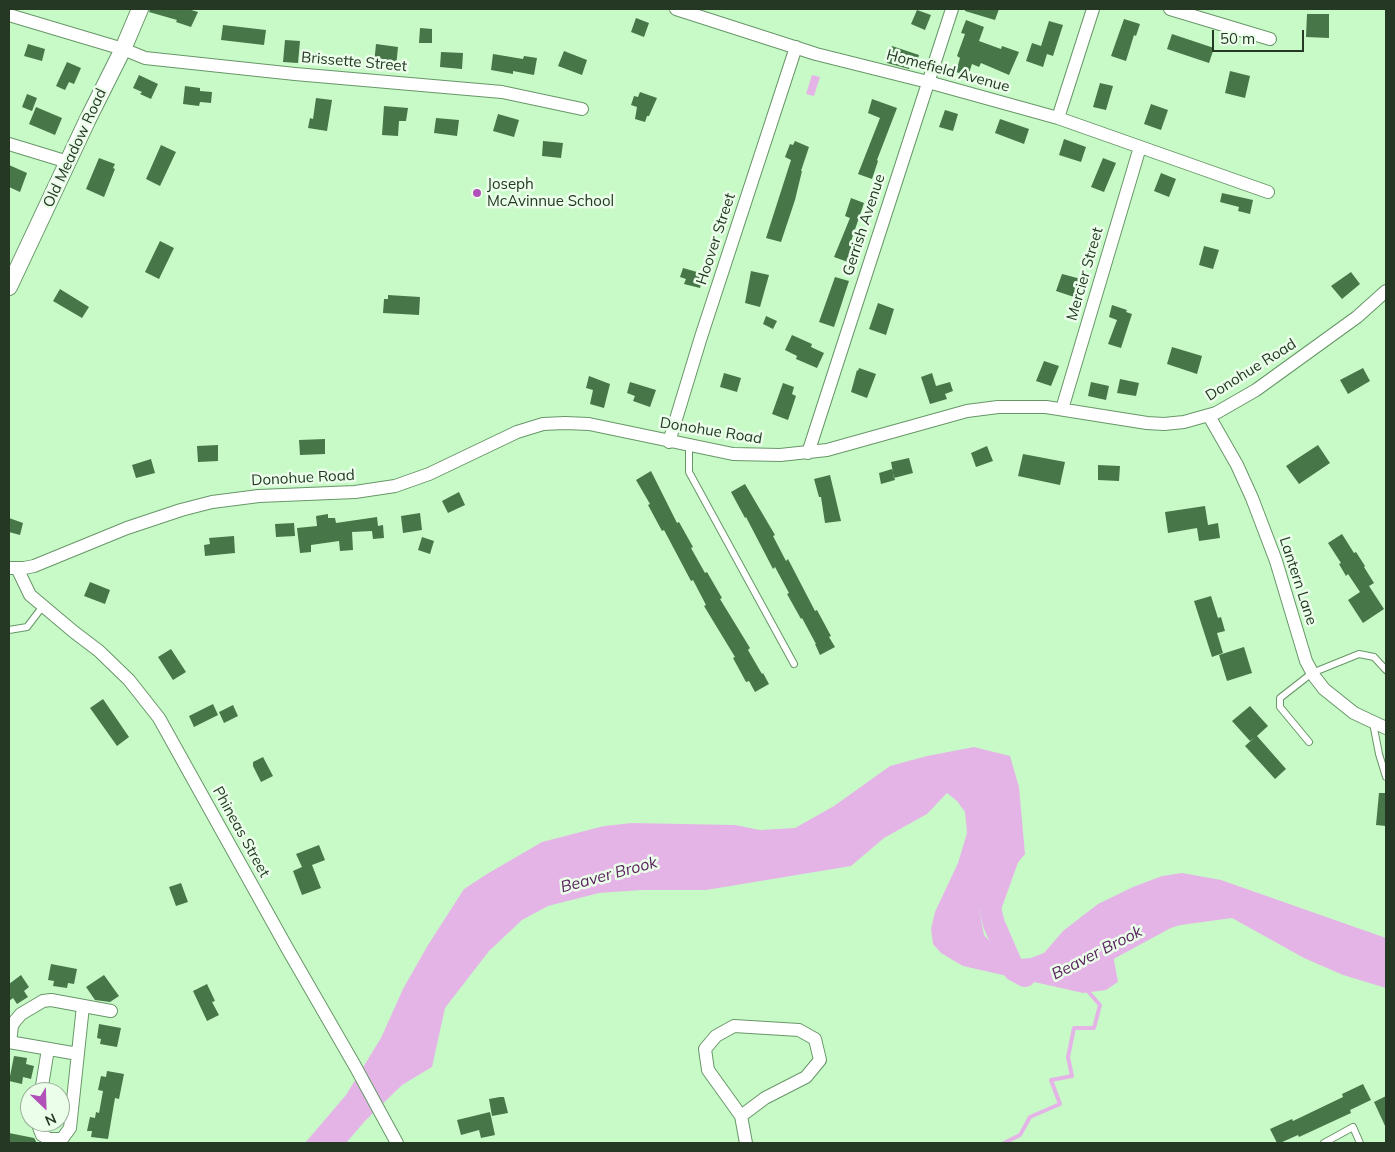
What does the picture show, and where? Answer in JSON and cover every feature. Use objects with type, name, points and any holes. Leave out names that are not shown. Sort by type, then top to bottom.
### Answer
[{"type":"street","name":"Old Meadow Road","points":[[11,277],[124,49],[140,9]]},
{"type":"street","name":"Homefield Avenue","points":[[676,9],[816,54],[928,82],[1058,118],[1268,192]]},
{"type":"street","name":"Gerrish Avenue","points":[[808,453],[952,9]]},
{"type":"street","points":[[1058,118],[1093,9]]},
{"type":"street","points":[[1170,9],[1270,39]]},
{"type":"street","name":"Brissette Street","points":[[9,16],[124,49],[144,58],[295,74],[502,92],[582,109]]},
{"type":"street","name":"Hoover Street","points":[[669,442],[701,336],[796,47]]},
{"type":"street","points":[[9,144],[68,162]]},
{"type":"street","name":"Mercier Street","points":[[1062,409],[1140,147]]},
{"type":"street","name":"Donohue Road","points":[[13,568],[34,566],[127,528],[189,507],[212,502],[259,496],[356,492],[395,486],[442,469],[517,432],[543,424],[588,424],[733,454],[761,456],[808,453],[850,445],[949,415],[983,408],[1023,406],[1062,409],[1124,420],[1164,424],[1184,422],[1209,416],[1241,399],[1277,376],[1357,317],[1386,291]]},
{"type":"street","name":"Lantern Lane","points":[[1209,416],[1229,450],[1252,498],[1276,560],[1306,661],[1312,673],[1324,689],[1354,713],[1386,728]]},
{"type":"street","name":"Phineas Street","points":[[13,568],[30,595],[99,651],[129,680],[159,718],[395,1140]]},
{"type":"street","points":[[78,1054],[9,1042],[12,1026],[21,1014],[43,1001],[51,1000],[111,1011]]},
{"type":"street","points":[[70,1128],[83,1006]]},
{"type":"street","points":[[741,1116],[765,1098],[806,1077],[820,1060],[815,1040],[800,1030],[734,1026],[716,1036],[705,1049],[708,1070],[741,1116],[746,1143]]},
{"type":"street","points":[[43,1082],[48,1049]]},
{"type":"street","points":[[41,1132],[42,1135],[49,1139],[62,1139],[68,1132]]},
{"type":"lane","points":[[688,445],[689,472],[794,664]]},
{"type":"lane","points":[[9,630],[27,627],[43,606]]},
{"type":"lane","points":[[1309,742],[1280,707],[1280,698],[1312,673],[1359,654],[1374,657],[1386,670]]},
{"type":"lane","points":[[1372,723],[1386,777]]},
{"type":"lane","points":[[1324,1143],[1353,1127],[1360,1143]]},
{"type":"water","points":[[812,75],[820,77],[814,96],[806,94]]},
{"type":"water","points":[[974,747],[1010,756],[1019,787],[1025,854],[979,909],[984,935],[994,946],[1007,955],[1019,959],[1031,958],[1044,953],[1063,931],[1098,904],[1133,887],[1162,876],[1182,873],[1221,880],[1386,938],[1386,988],[1343,975],[1304,958],[1232,918],[1166,927],[1137,925],[1121,934],[1112,949],[1118,982],[1106,990],[1083,993],[963,966],[941,953],[933,944],[931,929],[935,912],[958,863],[967,833],[965,812],[957,801],[947,793],[927,814],[884,838],[851,866],[706,890],[642,890],[599,893],[548,906],[522,920],[489,951],[445,1008],[432,1067],[402,1085],[365,1121],[346,1143],[305,1143],[346,1095],[381,1038],[403,989],[428,945],[464,889],[487,874],[542,842],[604,826],[632,823],[735,825],[760,830],[795,828],[834,806],[890,766],[927,756]]},
{"type":"building","points":[[150,9],[188,9],[198,12],[191,27],[176,22],[177,20],[149,12]]},
{"type":"building","points":[[965,9],[999,9],[995,20],[965,11]]},
{"type":"building","points":[[917,10],[931,15],[925,30],[911,24]]},
{"type":"building","points":[[1307,14],[1329,14],[1329,38],[1306,37]]},
{"type":"building","points":[[636,18],[649,23],[644,37],[631,32]]},
{"type":"building","points":[[1124,19],[1140,24],[1136,36],[1134,35],[1126,61],[1111,56]]},
{"type":"building","points":[[966,20],[984,27],[979,41],[1001,49],[1002,46],[1019,52],[1009,75],[981,63],[979,67],[972,64],[968,76],[956,72],[960,58],[957,56],[965,34],[961,33]]},
{"type":"building","points":[[1049,21],[1063,25],[1053,56],[1047,54],[1043,67],[1026,61],[1032,43],[1041,46]]},
{"type":"building","points":[[223,25],[266,30],[264,45],[221,40]]},
{"type":"building","points":[[420,28],[432,29],[432,43],[419,43]]},
{"type":"building","points":[[1172,34],[1214,48],[1209,63],[1167,49]]},
{"type":"building","points":[[285,40],[300,41],[298,63],[283,62]]},
{"type":"building","points":[[28,44],[45,49],[42,61],[24,56]]},
{"type":"building","points":[[376,44],[398,47],[396,67],[374,64]]},
{"type":"building","points":[[892,46],[919,55],[915,68],[910,66],[909,69],[887,63]]},
{"type":"building","points":[[564,51],[587,60],[582,75],[558,66]]},
{"type":"building","points":[[441,52],[463,53],[462,69],[440,67]]},
{"type":"building","points":[[493,54],[523,59],[524,56],[537,58],[534,75],[513,71],[513,74],[491,70]]},
{"type":"building","points":[[67,62],[81,68],[74,84],[69,82],[65,90],[56,86]]},
{"type":"building","points":[[1230,71],[1250,76],[1245,98],[1225,93]]},
{"type":"building","points":[[139,75],[158,84],[151,99],[133,88]]},
{"type":"building","points":[[1100,83],[1113,86],[1106,110],[1093,107]]},
{"type":"building","points":[[185,86],[200,88],[200,91],[212,92],[211,103],[200,102],[199,106],[183,104]]},
{"type":"building","points":[[640,92],[657,98],[645,122],[635,119],[637,107],[631,105],[634,96],[638,97]]},
{"type":"building","points":[[27,94],[37,98],[32,111],[22,107]]},
{"type":"building","points":[[316,98],[332,100],[327,131],[308,128],[310,118],[313,119]]},
{"type":"building","points":[[872,99],[897,108],[877,160],[872,179],[858,174],[880,118],[868,113]]},
{"type":"building","points":[[1151,104],[1168,110],[1161,130],[1144,124]]},
{"type":"building","points":[[384,106],[408,108],[406,121],[399,121],[398,136],[382,135]]},
{"type":"building","points":[[36,107],[62,118],[55,135],[29,124]]},
{"type":"building","points":[[945,110],[958,114],[953,131],[939,127]]},
{"type":"building","points":[[498,114],[519,120],[514,137],[493,131]]},
{"type":"building","points":[[436,118],[459,120],[457,136],[434,133]]},
{"type":"building","points":[[1000,119],[1029,129],[1024,144],[995,133]]},
{"type":"building","points":[[1064,139],[1086,147],[1081,162],[1059,155]]},
{"type":"building","points":[[543,141],[563,143],[561,158],[542,156]]},
{"type":"building","points":[[795,141],[809,147],[801,171],[795,200],[781,242],[766,238],[791,160],[785,157],[790,144],[793,145]]},
{"type":"building","points":[[161,145],[176,152],[160,186],[146,179]]},
{"type":"building","points":[[99,158],[115,164],[113,168],[115,169],[104,197],[86,189]]},
{"type":"building","points":[[1103,158],[1116,163],[1104,192],[1091,187]]},
{"type":"building","points":[[9,165],[27,173],[20,192],[9,187]]},
{"type":"building","points":[[1161,173],[1176,179],[1169,197],[1154,191]]},
{"type":"building","points":[[1222,193],[1253,200],[1250,214],[1238,211],[1239,207],[1220,202]]},
{"type":"building","points":[[851,198],[864,203],[850,244],[855,246],[848,262],[834,257],[850,218],[845,216]]},
{"type":"building","points":[[160,241],[174,248],[159,279],[145,272]]},
{"type":"building","points":[[1204,246],[1219,250],[1213,269],[1199,265]]},
{"type":"building","points":[[683,268],[704,274],[700,288],[684,284],[686,279],[680,277]]},
{"type":"building","points":[[751,271],[769,275],[760,307],[745,303]]},
{"type":"building","points":[[1351,272],[1360,284],[1342,299],[1331,286]]},
{"type":"building","points":[[1062,274],[1081,279],[1074,297],[1056,291]]},
{"type":"building","points":[[835,277],[849,281],[834,327],[819,322]]},
{"type":"building","points":[[60,289],[89,307],[82,318],[53,301]]},
{"type":"building","points":[[388,295],[420,297],[419,315],[383,313],[384,299],[388,299]]},
{"type":"building","points":[[878,303],[894,309],[886,335],[869,329]]},
{"type":"building","points":[[1112,305],[1127,310],[1126,312],[1132,314],[1121,348],[1108,344],[1117,320],[1109,317]]},
{"type":"building","points":[[766,316],[777,321],[773,329],[763,324]]},
{"type":"building","points":[[792,335],[812,344],[811,347],[824,353],[817,368],[796,359],[797,356],[785,350]]},
{"type":"building","points":[[1172,347],[1202,356],[1197,374],[1167,364]]},
{"type":"building","points":[[1044,361],[1059,366],[1051,386],[1036,381]]},
{"type":"building","points":[[859,368],[876,374],[867,398],[851,392]]},
{"type":"building","points":[[1363,368],[1370,381],[1348,394],[1340,380]]},
{"type":"building","points":[[724,373],[741,378],[737,392],[720,387]]},
{"type":"building","points":[[932,373],[936,386],[950,382],[953,391],[945,394],[947,399],[930,404],[921,377]]},
{"type":"building","points":[[589,376],[610,384],[604,408],[590,404],[593,390],[586,388]]},
{"type":"building","points":[[1120,379],[1139,383],[1136,396],[1117,393]]},
{"type":"building","points":[[630,382],[656,390],[650,407],[633,401],[635,396],[627,393]]},
{"type":"building","points":[[1091,382],[1109,386],[1106,400],[1088,396]]},
{"type":"building","points":[[783,383],[794,387],[792,394],[796,396],[788,420],[772,414]]},
{"type":"building","points":[[325,439],[325,454],[300,455],[299,440]]},
{"type":"building","points":[[218,445],[218,461],[198,462],[197,446]]},
{"type":"building","points":[[1318,445],[1330,463],[1299,484],[1286,466]]},
{"type":"building","points":[[987,446],[993,461],[976,467],[971,453]]},
{"type":"building","points":[[1023,454],[1065,462],[1060,485],[1018,476]]},
{"type":"building","points":[[909,458],[913,473],[894,478],[891,462]]},
{"type":"building","points":[[151,459],[155,473],[136,478],[132,465]]},
{"type":"building","points":[[1098,465],[1120,466],[1119,481],[1098,480]]},
{"type":"building","points":[[892,469],[895,480],[881,484],[879,473]]},
{"type":"building","points":[[651,471],[677,523],[679,522],[693,547],[691,548],[722,598],[720,599],[750,648],[748,650],[769,684],[755,692],[749,681],[746,682],[733,658],[735,657],[704,606],[706,605],[693,580],[691,581],[664,530],[662,531],[648,505],[650,504],[636,480]]},
{"type":"building","points":[[830,475],[841,521],[825,523],[821,497],[819,497],[814,479]]},
{"type":"building","points":[[745,484],[775,535],[773,536],[786,561],[788,559],[815,611],[817,610],[831,636],[829,637],[835,647],[820,655],[802,618],[787,594],[789,593],[775,567],[773,569],[731,492]]},
{"type":"building","points":[[459,492],[465,505],[448,513],[442,501]]},
{"type":"building","points":[[1205,506],[1208,525],[1218,523],[1220,538],[1199,541],[1197,528],[1168,533],[1165,512]]},
{"type":"building","points":[[420,513],[422,530],[403,533],[401,516]]},
{"type":"building","points":[[328,514],[328,518],[335,518],[336,523],[377,517],[378,526],[383,525],[384,538],[373,539],[372,531],[352,532],[353,550],[340,551],[339,541],[311,545],[311,552],[300,553],[297,528],[317,526],[316,516]]},
{"type":"building","points":[[9,518],[23,523],[20,535],[9,532]]},
{"type":"building","points":[[294,523],[295,536],[276,537],[275,524]]},
{"type":"building","points":[[1342,534],[1365,566],[1374,583],[1369,586],[1384,609],[1363,623],[1348,600],[1360,592],[1348,574],[1346,576],[1339,564],[1341,563],[1328,543]]},
{"type":"building","points":[[234,536],[235,553],[205,556],[204,545],[210,544],[209,538]]},
{"type":"building","points":[[422,537],[434,541],[430,554],[418,550]]},
{"type":"building","points":[[90,582],[110,590],[105,604],[84,596]]},
{"type":"building","points":[[1211,596],[1218,618],[1221,617],[1225,631],[1217,633],[1223,653],[1212,657],[1194,601]]},
{"type":"building","points":[[1244,647],[1252,673],[1227,681],[1219,655]]},
{"type":"building","points":[[171,649],[186,672],[173,680],[158,657]]},
{"type":"building","points":[[103,699],[129,737],[117,746],[90,708]]},
{"type":"building","points":[[213,704],[218,715],[194,727],[189,716]]},
{"type":"building","points":[[233,705],[238,716],[224,723],[219,712]]},
{"type":"building","points":[[1250,706],[1268,726],[1257,736],[1286,769],[1275,779],[1245,746],[1255,737],[1250,741],[1232,721]]},
{"type":"building","points":[[263,757],[273,776],[261,782],[253,762]]},
{"type":"building","points":[[1379,793],[1386,793],[1386,826],[1376,825]]},
{"type":"building","points":[[319,845],[325,860],[312,865],[321,888],[302,895],[293,871],[302,867],[296,854]]},
{"type":"building","points":[[181,883],[188,902],[176,906],[169,887]]},
{"type":"building","points":[[51,964],[77,969],[74,984],[68,983],[67,988],[53,986],[54,981],[48,980]]},
{"type":"building","points":[[21,975],[29,987],[24,991],[28,997],[17,1004],[13,998],[9,1001],[9,984]]},
{"type":"building","points":[[104,975],[119,996],[110,1002],[95,1000],[86,987]]},
{"type":"building","points":[[207,984],[215,1001],[212,1002],[219,1015],[207,1021],[193,991]]},
{"type":"building","points":[[99,1024],[121,1028],[117,1047],[100,1044],[101,1039],[97,1038]]},
{"type":"building","points":[[14,1056],[27,1058],[26,1064],[34,1066],[31,1079],[23,1077],[20,1084],[9,1081]]},
{"type":"building","points":[[107,1071],[124,1074],[119,1099],[115,1098],[108,1139],[91,1137],[92,1131],[87,1131],[90,1117],[95,1118],[96,1112],[99,1113],[103,1091],[98,1090],[101,1076],[106,1077]]},
{"type":"building","points":[[1363,1084],[1371,1100],[1350,1110],[1351,1113],[1299,1137],[1298,1135],[1277,1143],[1270,1129],[1292,1119],[1293,1121],[1343,1097],[1342,1094]]},
{"type":"building","points":[[1386,1096],[1386,1128],[1374,1102]]},
{"type":"building","points":[[504,1097],[508,1113],[492,1116],[489,1099]]},
{"type":"building","points":[[490,1112],[495,1135],[481,1138],[479,1130],[461,1135],[457,1120]]},
{"type":"building","points":[[9,1133],[34,1138],[37,1143],[9,1143]]},
{"type":"waterway","name":"Beaver Brook","points":[[1009,855],[990,908],[994,924],[1014,970],[1025,976]]},
{"type":"waterway","name":"Beaver Brook","points":[[1086,960],[1166,918],[1178,914]]},
{"type":"waterway","points":[[1004,1143],[1020,1135],[1030,1117],[1060,1104],[1051,1080],[1072,1076],[1068,1057],[1074,1028],[1094,1028],[1100,1005],[1086,989]]},
{"type":"place","name":"Joseph McAvinnue School","points":[[477,193]]}]
